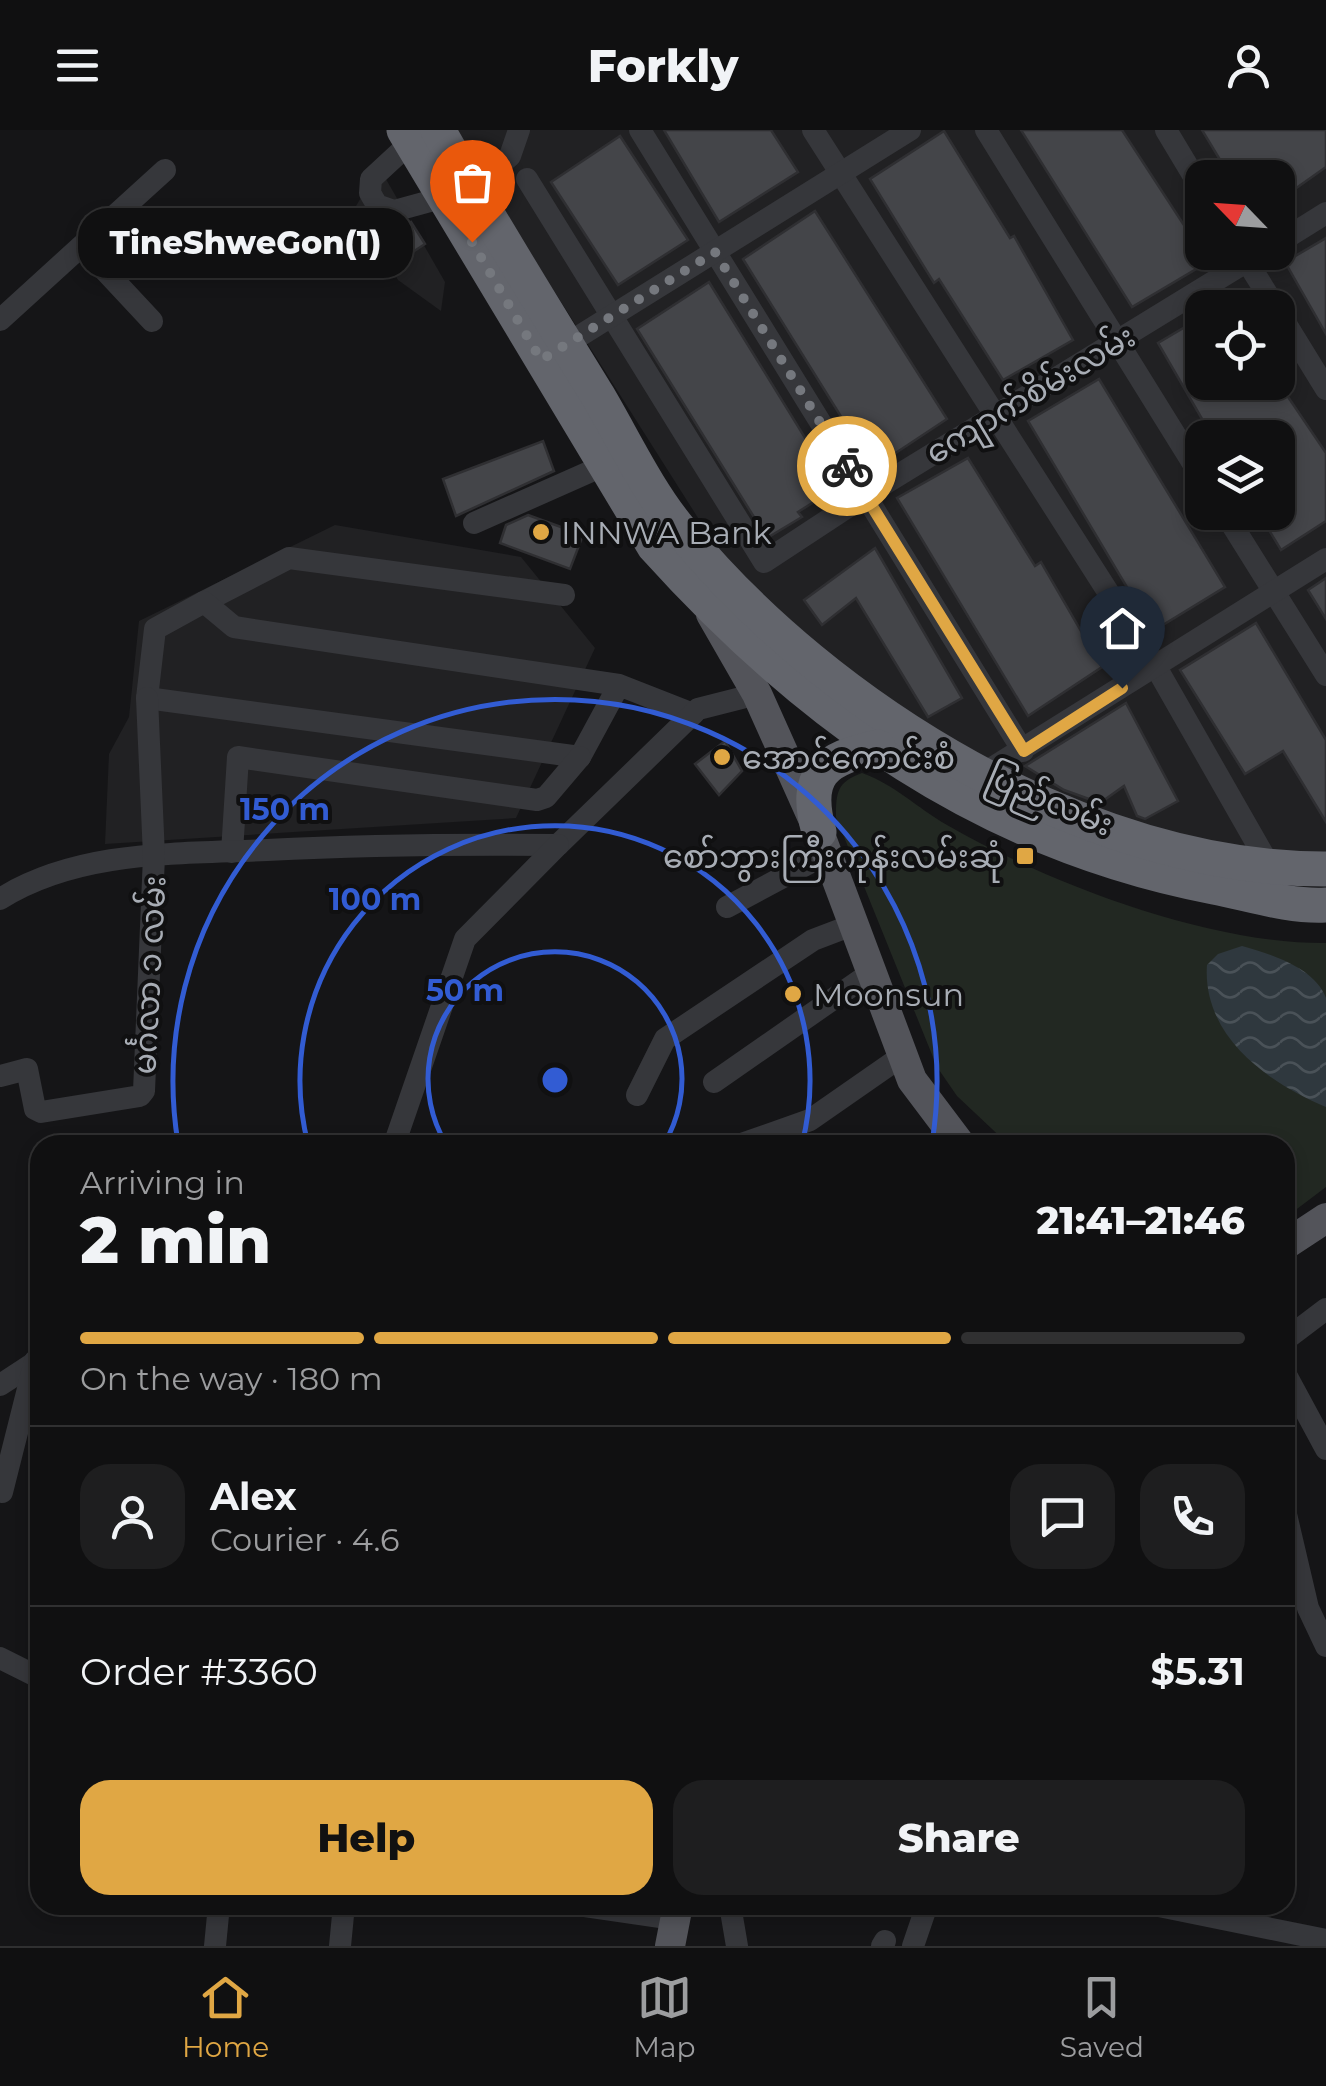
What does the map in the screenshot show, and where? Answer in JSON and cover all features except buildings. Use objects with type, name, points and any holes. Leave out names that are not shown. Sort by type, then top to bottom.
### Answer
[{"type":"highway","name":"ပြည်လမ်း","points":[[418,134],[554,352],[678,528],[769,674]]},
{"type":"highway","name":"ပြည်လမ်း","points":[[554,352],[605,466],[654,546],[769,674],[823,710],[1101,826],[1177,848],[1268,865],[1326,869]]},
{"type":"highway","name":"ပြည်လမ်း","points":[[884,735],[970,802],[1087,854],[1174,880],[1326,905]]},
{"type":"highway","points":[[823,842],[811,803],[816,781],[832,760],[884,735]]},
{"type":"main road","name":"ပြည်လမ်း","points":[[678,528],[704,601]]},
{"type":"main road","points":[[769,674],[869,974],[912,1080],[953,1135]]},
{"type":"main road","points":[[1295,1239],[1326,1218]]},
{"type":"street","points":[[418,134],[371,179],[370,193],[377,205],[394,211],[458,193],[510,156],[519,130]]},
{"type":"street","points":[[640,130],[1024,751]]},
{"type":"street","points":[[813,130],[1156,667],[1268,865]]},
{"type":"street","points":[[554,352],[910,130]]},
{"type":"street","points":[[986,130],[1185,450]]},
{"type":"street","points":[[1166,130],[1185,162]]},
{"type":"street","points":[[0,320],[165,170]]},
{"type":"street","points":[[526,179],[611,316]]},
{"type":"street","points":[[1295,233],[1326,214]]},
{"type":"street","points":[[82,246],[152,321]]},
{"type":"street","name":"ကျောက်စိမ်းလမ်း","points":[[611,316],[764,562],[1227,270]]},
{"type":"street","name":"ကျောက်စိမ်းလမ်း","points":[[1295,339],[1326,389]]},
{"type":"street","points":[[474,523],[605,466]]},
{"type":"street","points":[[1235,530],[1326,675]]},
{"type":"street","points":[[154,856],[147,698],[155,628],[288,558],[564,595]]},
{"type":"street","points":[[984,774],[1326,558]]},
{"type":"street","points":[[204,602],[234,627],[619,685],[693,714]]},
{"type":"street","points":[[397,1135],[464,938],[693,714],[769,674]]},
{"type":"street","points":[[232,852],[238,757],[538,800],[546,798],[580,757],[619,685]]},
{"type":"street","points":[[147,698],[580,757]]},
{"type":"street","points":[[727,907],[823,842]]},
{"type":"street","points":[[0,900],[18,888],[116,857],[408,843],[558,845]]},
{"type":"street","name":"မင်္ဂလာ ၁ လမ်း","points":[[0,1076],[27,1069],[35,1109],[40,1112],[140,1096],[144,1090],[154,856]]},
{"type":"street","points":[[637,1095],[665,1039],[813,940],[854,924]]},
{"type":"street","points":[[714,1082],[869,974]]},
{"type":"street","points":[[767,1135],[810,1120],[902,1056]]},
{"type":"street","points":[[1295,1333],[1325,1313]]},
{"type":"street","points":[[0,1385],[30,1365]]},
{"type":"street","points":[[2,1492],[30,1389]]},
{"type":"street","points":[[1295,1392],[1326,1449]]},
{"type":"street","points":[[1295,1553],[1308,1608],[1326,1646]]},
{"type":"street","points":[[0,1658],[30,1673]]},
{"type":"street","points":[[215,1946],[218,1915]]},
{"type":"street","points":[[340,1946],[343,1915]]},
{"type":"street","points":[[631,1915],[674,1923]]},
{"type":"street","points":[[732,1915],[737,1946]]},
{"type":"street","points":[[912,1946],[923,1915]]},
{"type":"street","points":[[1203,1915],[1326,1940]]},
{"type":"shaded area","points":[[452,130],[1326,130],[1326,861],[1187,839],[1060,798],[969,755],[788,632],[719,551]]},
{"type":"shaded area","points":[[379,167],[445,282],[441,311],[398,280],[356,206]]},
{"type":"shaded area","points":[[335,525],[521,557],[595,648],[516,818],[105,844],[109,754],[129,717],[139,621]]},
{"type":"shaded area","points":[[862,773],[885,783],[987,847],[1130,906],[1231,933],[1326,943],[1326,1187],[1295,1210],[1295,1135],[998,1135],[957,1096],[937,1067],[836,817],[840,789],[847,780]]},
{"type":"water","points":[[1242,946],[1302,970],[1326,998],[1326,1107],[1262,1070],[1227,1035],[1215,1014],[1208,991],[1207,965],[1218,954]]},
{"type":"way so far","points":[[472,242],[541,360],[715,252],[847,466]]},
{"type":"place","name":"TineShweGon(1)","points":[[472,242]]},
{"type":"place","name":"INNWA Bank","points":[[541,532]]},
{"type":"place","name":"အောင်ကောင်းစံ","points":[[722,757]]},
{"type":"place","name":"စော်ဘွားကြီးကုန်းလမ်းဆုံ","points":[[1025,856]]},
{"type":"place","name":"Moonsun","points":[[793,994]]},
{"type":"route","points":[[847,466],[1024,751],[1122,688]]}]
